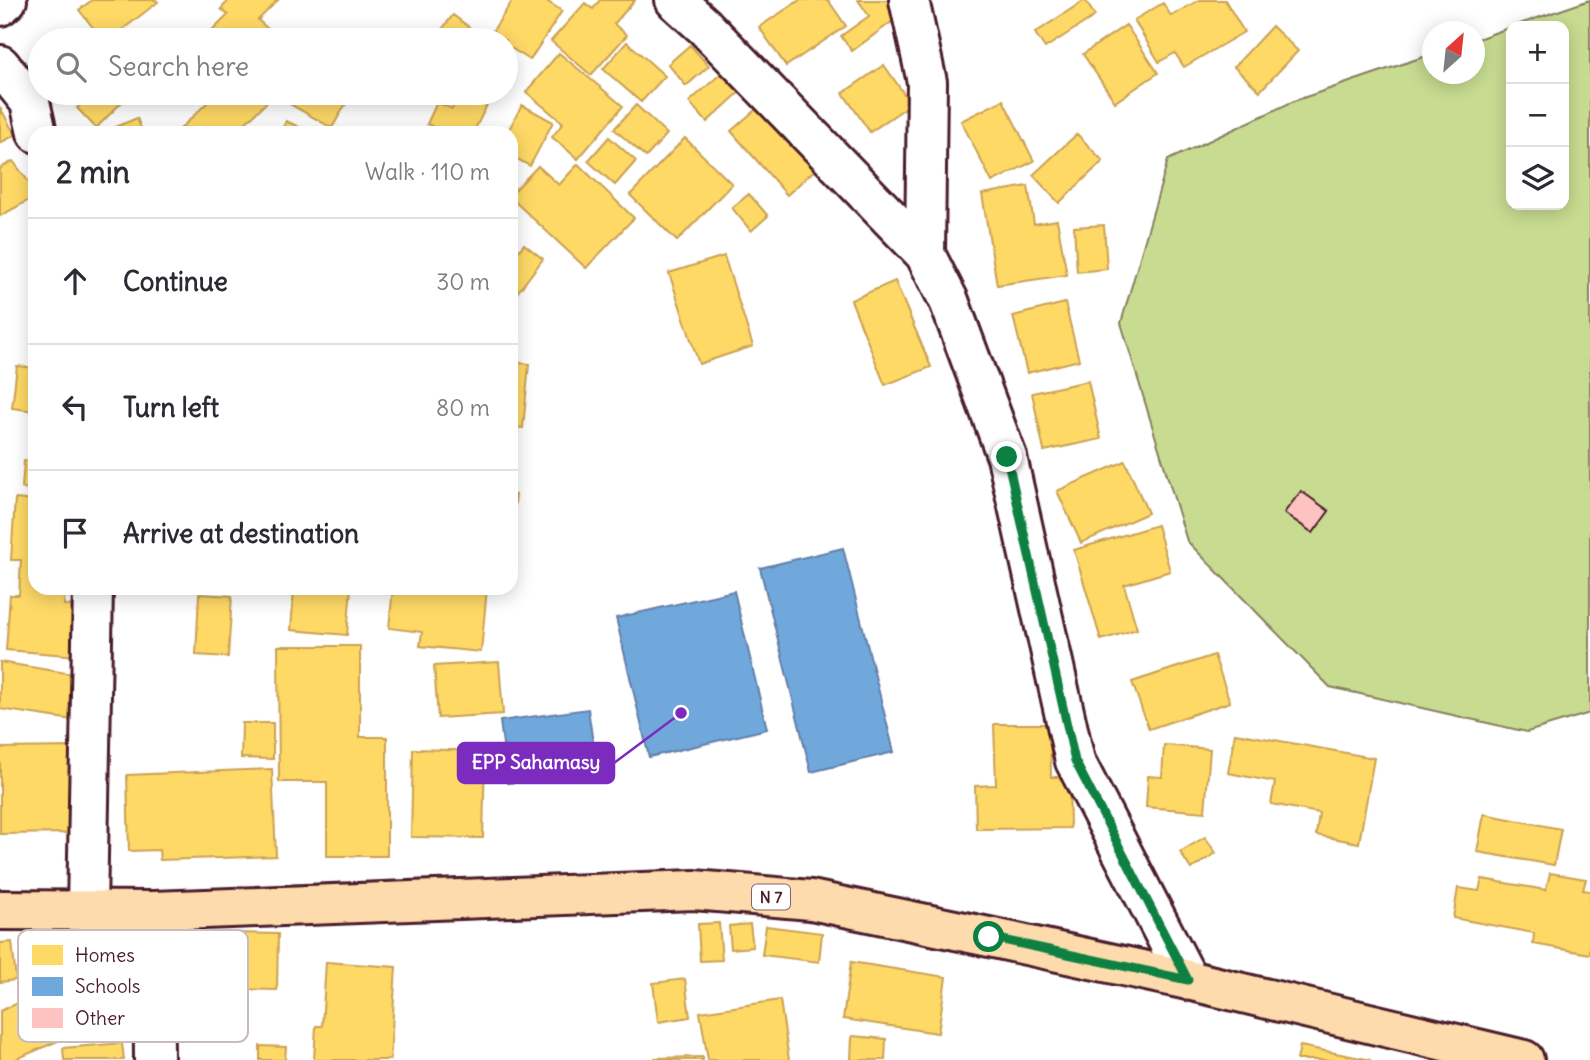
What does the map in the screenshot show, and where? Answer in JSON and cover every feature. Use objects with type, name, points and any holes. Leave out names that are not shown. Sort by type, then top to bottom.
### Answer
[{"type":"main road","name":"N 7","points":[[0,910],[153,911],[694,890],[811,900],[1188,980],[1524,1060]]},
{"type":"street","points":[[0,6],[7,0]]},
{"type":"street","points":[[675,0],[704,26],[925,254],[949,300],[1007,457],[1075,761],[1188,980]]},
{"type":"street","points":[[909,0],[927,82],[925,254]]},
{"type":"street","points":[[0,65],[28,100]]},
{"type":"street","points":[[31,105],[35,126]]},
{"type":"street","points":[[87,909],[93,595]]},
{"type":"street","points":[[153,911],[153,930]]},
{"type":"street","points":[[154,1042],[154,1060]]},
{"type":"green space","points":[[1590,0],[1590,713],[1527,732],[1330,687],[1187,541],[1121,323],[1168,160],[1294,101],[1422,57],[1422,84],[1485,84],[1485,36],[1506,29],[1506,210],[1569,210],[1569,21],[1529,21]]},
{"type":"building: Homes","points":[[92,0],[158,2],[124,28],[93,28],[79,10]]},
{"type":"building: Homes","points":[[229,0],[278,0],[258,20],[267,28],[215,28],[228,15],[221,9]]},
{"type":"building: Homes","points":[[513,0],[545,0],[562,11],[530,60],[518,52],[518,28],[495,28]]},
{"type":"building: Homes","points":[[600,0],[635,0],[614,24],[627,35],[591,75],[551,41],[585,3],[593,9]]},
{"type":"building: Homes","points":[[800,0],[828,0],[846,26],[786,66],[759,27]]},
{"type":"building: Homes","points":[[858,0],[891,0],[901,15],[852,51],[841,36],[869,16]]},
{"type":"building: Homes","points":[[1085,0],[1095,16],[1045,48],[1035,33]]},
{"type":"building: Homes","points":[[1199,0],[1225,0],[1244,32],[1184,67],[1175,53],[1159,62],[1134,20],[1163,3],[1171,16]]},
{"type":"building: Homes","points":[[453,15],[470,28],[443,28]]},
{"type":"building: Homes","points":[[1126,25],[1158,73],[1115,102],[1083,54]]},
{"type":"building: Homes","points":[[1272,26],[1298,51],[1260,91],[1234,67]]},
{"type":"building: Homes","points":[[627,42],[665,76],[641,102],[603,69]]},
{"type":"building: Homes","points":[[690,45],[709,66],[686,86],[668,64]]},
{"type":"building: Homes","points":[[559,53],[623,106],[578,159],[552,137],[563,123],[526,92]]},
{"type":"building: Homes","points":[[884,65],[911,104],[870,132],[843,93]]},
{"type":"building: Homes","points":[[725,70],[742,90],[707,122],[689,102]]},
{"type":"building: Homes","points":[[1003,100],[1034,161],[992,182],[961,121]]},
{"type":"building: Homes","points":[[762,104],[818,167],[787,195],[731,131]]},
{"type":"building: Homes","points":[[80,105],[119,105],[98,126],[94,126],[77,108]]},
{"type":"building: Homes","points":[[205,105],[264,105],[242,126],[183,126]]},
{"type":"building: Homes","points":[[292,105],[345,105],[333,126],[328,126]]},
{"type":"building: Homes","points":[[436,105],[452,109],[454,105],[487,105],[476,126],[427,124]]},
{"type":"building: Homes","points":[[522,105],[553,122],[530,166],[518,160],[518,126],[511,126]]},
{"type":"building: Homes","points":[[636,105],[667,134],[646,157],[614,129]]},
{"type":"building: Homes","points":[[0,107],[15,135],[0,143]]},
{"type":"building: Homes","points":[[137,118],[140,126],[118,126]]},
{"type":"building: Homes","points":[[286,121],[297,126],[284,126]]},
{"type":"building: Homes","points":[[1077,134],[1103,161],[1059,203],[1033,175]]},
{"type":"building: Homes","points":[[609,137],[636,161],[615,185],[588,161]]},
{"type":"building: Homes","points":[[685,138],[732,184],[677,241],[630,195]]},
{"type":"building: Homes","points":[[13,161],[28,181],[28,201],[0,216],[0,168]]},
{"type":"building: Homes","points":[[578,164],[634,218],[586,268],[518,205],[518,187],[538,166],[559,185]]},
{"type":"building: Homes","points":[[1028,186],[1034,224],[1057,220],[1067,275],[997,285],[982,194]]},
{"type":"building: Homes","points":[[749,194],[768,216],[751,231],[732,208]]},
{"type":"building: Homes","points":[[1104,225],[1107,269],[1077,272],[1074,227]]},
{"type":"building: Homes","points":[[524,244],[543,259],[518,292],[518,252]]},
{"type":"building: Homes","points":[[724,256],[753,346],[699,364],[669,273]]},
{"type":"building: Homes","points":[[895,281],[931,367],[885,385],[851,300]]},
{"type":"building: Homes","points":[[1065,303],[1079,360],[1027,373],[1013,316]]},
{"type":"building: Homes","points":[[518,363],[529,364],[523,428],[518,428]]},
{"type":"building: Homes","points":[[17,366],[28,367],[28,410],[12,408]]},
{"type":"building: Homes","points":[[1088,381],[1101,439],[1044,451],[1032,393]]},
{"type":"building: Homes","points":[[24,461],[28,461],[28,488],[22,488]]},
{"type":"building: Homes","points":[[1125,461],[1148,513],[1081,543],[1057,491]]},
{"type":"building: Homes","points":[[15,499],[28,500],[28,595],[65,595],[64,605],[82,607],[79,656],[6,650],[10,595],[19,595],[21,560],[11,560]]},
{"type":"building: Homes","points":[[1157,525],[1170,571],[1124,585],[1137,629],[1101,640],[1074,550]]},
{"type":"building: Homes","points":[[199,595],[232,596],[228,657],[196,655]]},
{"type":"building: Homes","points":[[294,595],[350,595],[347,635],[291,630]]},
{"type":"building: Homes","points":[[392,595],[486,595],[481,652],[420,646],[422,632],[389,628]]},
{"type":"building: Homes","points":[[278,646],[360,646],[360,737],[387,737],[387,856],[327,856],[327,782],[279,782]]},
{"type":"building: Homes","points":[[1214,655],[1230,702],[1149,729],[1132,682]]},
{"type":"building: Homes","points":[[0,662],[79,675],[73,720],[0,709]]},
{"type":"building: Homes","points":[[499,662],[503,714],[438,718],[434,666]]},
{"type":"building: Homes","points":[[242,723],[273,723],[273,759],[241,758]]},
{"type":"building: Homes","points":[[994,724],[1050,724],[1051,777],[1069,777],[1070,828],[976,829],[975,786],[996,785]]},
{"type":"building: Homes","points":[[1235,733],[1374,758],[1359,843],[1316,835],[1319,813],[1271,804],[1275,782],[1228,773]]},
{"type":"building: Homes","points":[[1164,745],[1210,749],[1205,812],[1146,807],[1148,776],[1162,777]]},
{"type":"building: Homes","points":[[72,747],[74,833],[0,834],[0,748]]},
{"type":"building: Homes","points":[[413,749],[485,751],[483,838],[411,837]]},
{"type":"building: Homes","points":[[272,769],[276,856],[160,860],[159,850],[129,851],[127,775]]},
{"type":"building: Homes","points":[[1484,814],[1561,829],[1554,865],[1477,852]]},
{"type":"building: Homes","points":[[1205,837],[1216,853],[1191,869],[1180,852]]},
{"type":"building: Homes","points":[[1550,873],[1586,879],[1583,890],[1590,891],[1590,954],[1533,944],[1534,933],[1453,918],[1458,888],[1479,891],[1482,879],[1546,890]]},
{"type":"building: Homes","points":[[719,923],[722,960],[700,961],[698,924]]},
{"type":"building: Homes","points":[[750,924],[753,947],[731,949],[729,926]]},
{"type":"building: Homes","points":[[766,926],[822,933],[819,962],[762,955]]},
{"type":"building: Homes","points":[[248,933],[278,934],[277,990],[248,989]]},
{"type":"building: Homes","points":[[12,942],[16,980],[0,982],[0,943]]},
{"type":"building: Homes","points":[[326,962],[396,967],[390,1060],[314,1060],[316,1026],[322,1026]]},
{"type":"building: Homes","points":[[851,962],[946,977],[938,1033],[843,1019]]},
{"type":"building: Homes","points":[[685,979],[690,1017],[658,1022],[653,983]]},
{"type":"building: Homes","points":[[780,1000],[789,1060],[708,1060],[700,1012]]},
{"type":"building: Homes","points":[[18,1003],[18,1042],[56,1042],[14,1060],[0,1060],[0,1011]]},
{"type":"building: Homes","points":[[852,1036],[886,1039],[885,1060],[851,1060]]},
{"type":"building: Homes","points":[[122,1043],[124,1060],[64,1060],[63,1048]]},
{"type":"building: Homes","points":[[260,1046],[286,1047],[285,1060],[260,1060]]},
{"type":"building: Homes","points":[[1300,1046],[1371,1060],[1297,1060]]},
{"type":"building: Homes","points":[[703,1057],[703,1060],[655,1060],[655,1058]]},
{"type":"building: Schools","points":[[843,548],[894,752],[811,772],[760,568]]},
{"type":"building: Schools","points":[[734,591],[767,729],[649,757],[616,618]]},
{"type":"building: Schools","points":[[588,709],[597,771],[508,783],[500,721]]},
{"type":"building: Other","points":[[1301,491],[1329,511],[1313,533],[1284,513]]},
{"type":"place","name":"EPP Sahamasy","points":[[681,713]]},
{"type":"route","points":[[989,937],[1188,980],[1075,761],[1007,457]]}]
